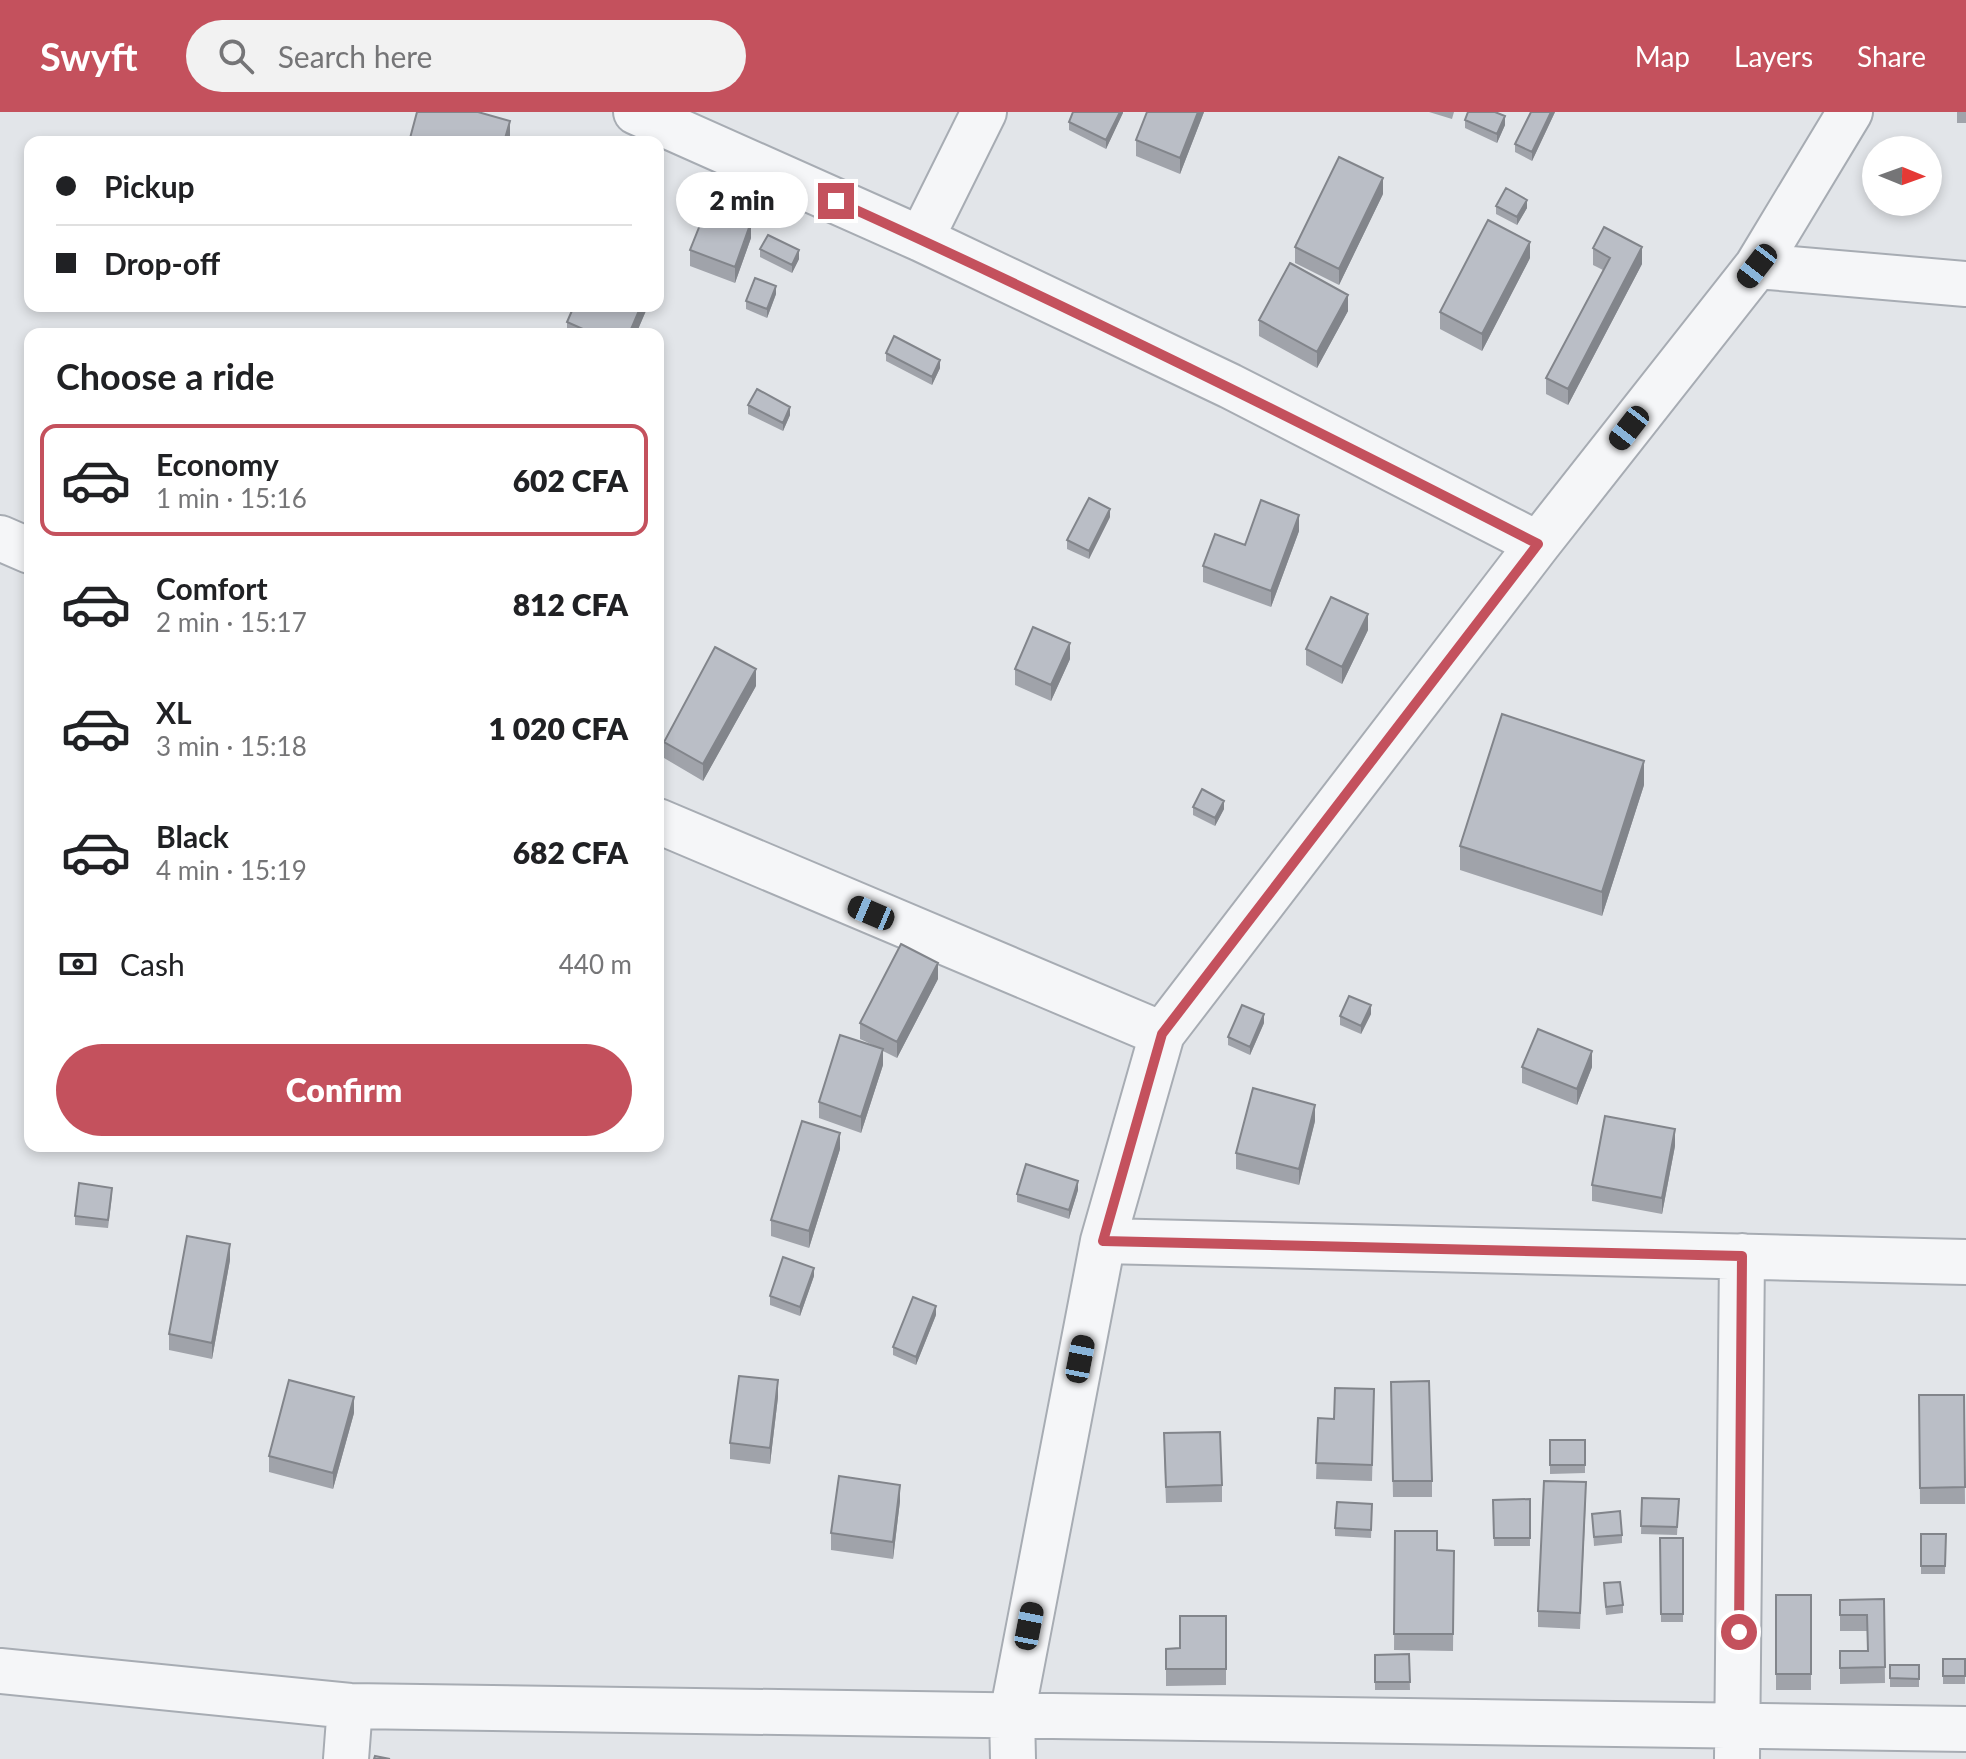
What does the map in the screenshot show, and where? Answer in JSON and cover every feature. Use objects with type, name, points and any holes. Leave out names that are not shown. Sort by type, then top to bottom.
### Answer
[{"type":"street","points":[[636,112],[921,239],[1230,386],[1538,544]]},
{"type":"street","points":[[921,239],[984,112]]},
{"type":"street","points":[[1013,1759],[1012,1715],[1103,1241],[1162,1034],[1538,544],[1757,266],[1850,112]]},
{"type":"street","points":[[1757,266],[1966,284]]},
{"type":"street","points":[[0,538],[24,548]]},
{"type":"street","points":[[664,824],[1162,1034]]},
{"type":"street","points":[[1103,1241],[1966,1262]]},
{"type":"street","points":[[1738,1742],[1742,1256]]},
{"type":"street","points":[[0,1671],[350,1706],[1012,1715],[1738,1742],[1966,1729]]},
{"type":"street","points":[[346,1759],[350,1706]]},
{"type":"building","points":[[417,112],[478,112],[510,121],[506,136],[411,136]]},
{"type":"building","points":[[1073,112],[1120,112],[1106,140],[1069,122]]},
{"type":"building","points":[[1147,112],[1198,112],[1180,158],[1136,140]]},
{"type":"building","points":[[1468,112],[1495,112],[1505,116],[1497,134],[1465,120]]},
{"type":"building","points":[[1531,112],[1551,112],[1532,152],[1515,144]]},
{"type":"building","points":[[1339,157],[1383,178],[1339,269],[1295,247]]},
{"type":"building","points":[[1506,188],[1527,200],[1517,217],[1496,206]]},
{"type":"building","points":[[708,205],[751,222],[735,267],[690,250]]},
{"type":"building","points":[[1488,220],[1530,242],[1482,334],[1440,312]]},
{"type":"building","points":[[1604,227],[1642,247],[1568,389],[1546,378],[1610,258],[1593,248]]},
{"type":"building","points":[[768,235],[799,250],[792,265],[760,249]]},
{"type":"building","points":[[1290,263],[1348,295],[1317,352],[1259,320]]},
{"type":"building","points":[[755,278],[776,286],[767,309],[746,301]]},
{"type":"building","points":[[571,312],[638,312],[632,328],[580,328],[567,322]]},
{"type":"building","points":[[894,336],[940,360],[932,377],[886,353]]},
{"type":"building","points":[[757,389],[790,407],[783,423],[748,405]]},
{"type":"building","points":[[1089,498],[1110,509],[1089,551],[1067,540]]},
{"type":"building","points":[[1261,500],[1299,515],[1271,591],[1203,566],[1215,534],[1245,545]]},
{"type":"building","points":[[1331,597],[1368,614],[1342,667],[1306,649]]},
{"type":"building","points":[[1033,627],[1070,643],[1051,685],[1015,669]]},
{"type":"building","points":[[715,647],[756,669],[703,764],[664,742]]},
{"type":"building","points":[[1502,714],[1644,761],[1602,892],[1460,846]]},
{"type":"building","points":[[1202,789],[1224,801],[1215,818],[1193,807]]},
{"type":"building","points":[[901,944],[938,963],[897,1042],[860,1023]]},
{"type":"building","points":[[1349,996],[1371,1005],[1361,1026],[1340,1016]]},
{"type":"building","points":[[1242,1005],[1264,1014],[1250,1047],[1228,1037]]},
{"type":"building","points":[[1538,1029],[1592,1051],[1577,1089],[1522,1067]]},
{"type":"building","points":[[840,1035],[883,1049],[861,1117],[819,1102]]},
{"type":"building","points":[[1253,1088],[1315,1105],[1299,1169],[1236,1153]]},
{"type":"building","points":[[1605,1116],[1675,1129],[1662,1198],[1592,1185]]},
{"type":"building","points":[[802,1121],[840,1133],[809,1231],[771,1220]]},
{"type":"building","points":[[1026,1164],[1078,1181],[1069,1210],[1017,1194]]},
{"type":"building","points":[[79,1183],[112,1188],[108,1220],[75,1216]]},
{"type":"building","points":[[187,1236],[230,1244],[212,1343],[169,1334]]},
{"type":"building","points":[[783,1257],[814,1268],[800,1307],[770,1296]]},
{"type":"building","points":[[913,1297],[936,1306],[916,1357],[893,1347]]},
{"type":"building","points":[[739,1376],[778,1380],[770,1448],[730,1443]]},
{"type":"building","points":[[289,1380],[354,1397],[333,1473],[269,1456]]},
{"type":"building","points":[[1429,1381],[1432,1481],[1393,1481],[1391,1382]]},
{"type":"building","points":[[1335,1388],[1374,1389],[1372,1465],[1316,1463],[1318,1418],[1334,1419]]},
{"type":"building","points":[[1919,1395],[1964,1395],[1965,1487],[1920,1488]]},
{"type":"building","points":[[1220,1432],[1222,1485],[1166,1487],[1164,1433]]},
{"type":"building","points":[[1550,1440],[1585,1440],[1585,1465],[1550,1465]]},
{"type":"building","points":[[839,1476],[900,1485],[893,1542],[831,1533]]},
{"type":"building","points":[[1544,1481],[1586,1482],[1580,1613],[1538,1611]]},
{"type":"building","points":[[1642,1498],[1679,1499],[1677,1527],[1641,1526]]},
{"type":"building","points":[[1530,1499],[1530,1538],[1494,1538],[1493,1500]]},
{"type":"building","points":[[1337,1502],[1372,1504],[1371,1530],[1335,1528]]},
{"type":"building","points":[[1620,1511],[1622,1535],[1594,1537],[1592,1514]]},
{"type":"building","points":[[1395,1531],[1437,1531],[1437,1550],[1454,1551],[1453,1634],[1394,1634]]},
{"type":"building","points":[[1921,1534],[1946,1534],[1945,1566],[1921,1566]]},
{"type":"building","points":[[1660,1538],[1683,1538],[1683,1614],[1661,1614]]},
{"type":"building","points":[[1620,1582],[1623,1605],[1606,1607],[1604,1583]]},
{"type":"building","points":[[1776,1595],[1811,1595],[1811,1674],[1776,1674]]},
{"type":"building","points":[[1884,1599],[1885,1667],[1840,1668],[1840,1651],[1868,1651],[1867,1615],[1840,1615],[1840,1600]]},
{"type":"building","points":[[1180,1616],[1226,1616],[1226,1669],[1166,1669],[1166,1649],[1180,1648]]},
{"type":"building","points":[[1409,1654],[1410,1682],[1375,1682],[1375,1655]]},
{"type":"building","points":[[1943,1659],[1965,1659],[1965,1676],[1943,1676]]},
{"type":"building","points":[[1890,1665],[1919,1665],[1919,1679],[1890,1678]]},
{"type":"route","points":[[836,201],[1230,386],[1538,544],[1162,1034],[1103,1241],[1742,1256],[1739,1632]]}]
